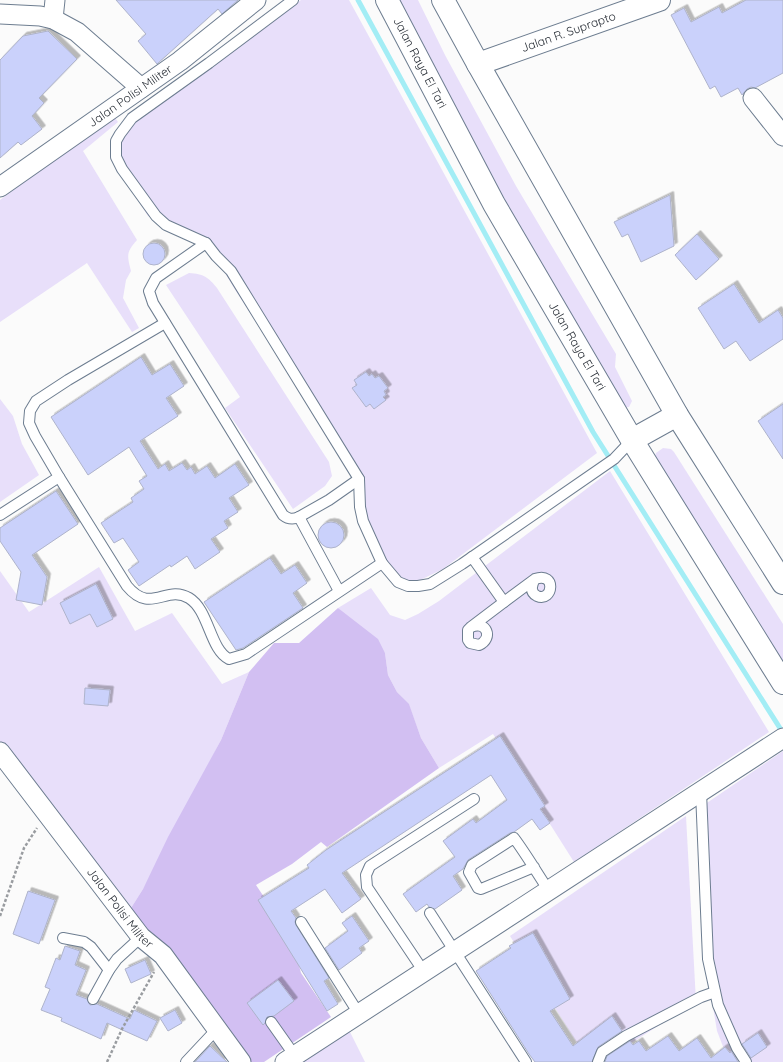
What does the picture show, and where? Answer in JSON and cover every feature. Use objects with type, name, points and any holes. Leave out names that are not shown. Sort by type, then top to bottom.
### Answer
[{"type":"main road","name":"Jalan Raya El Tari","points":[[387,0],[494,204],[632,440],[783,683]]},
{"type":"main road","points":[[443,0],[677,415],[783,582]]},
{"type":"main road","name":"Jalan R. Suprapto","points":[[478,64],[659,0]]},
{"type":"main road","points":[[632,440],[677,415]]},
{"type":"street","points":[[53,19],[55,0]]},
{"type":"street","name":"Jalan Polisi Militer","points":[[0,188],[180,61],[256,0]]},
{"type":"street","points":[[0,14],[40,16],[53,19],[77,32],[141,88]]},
{"type":"street","points":[[753,98],[783,136]]},
{"type":"street","points":[[290,1059],[781,740]]},
{"type":"street","name":"Jalan Polisi Militer","points":[[0,752],[141,937],[163,955],[216,1030],[241,1062]]},
{"type":"lane","points":[[293,0],[132,118],[116,141],[116,157],[122,169],[156,216],[166,225],[206,244],[235,277],[359,479],[360,507],[363,521],[382,563],[398,582],[408,586],[430,584],[472,557],[614,458],[632,440]]},
{"type":"lane","points":[[206,244],[156,278],[149,291],[153,304],[283,515],[294,519],[299,517],[329,500],[359,479]]},
{"type":"lane","points":[[165,323],[36,400],[30,411],[29,423],[34,436],[133,594],[145,599],[154,600],[179,594],[191,599],[200,609],[221,654],[229,659],[246,654],[382,563]]},
{"type":"lane","points":[[0,515],[59,477]]},
{"type":"lane","points":[[299,517],[339,591]]},
{"type":"lane","points":[[472,557],[504,602]]},
{"type":"lane","points":[[470,627],[536,579]]},
{"type":"lane","points":[[700,792],[708,959],[715,992],[725,1023],[737,1048],[746,1062]]},
{"type":"lane","points":[[424,972],[368,887],[366,875],[370,866],[474,799]]},
{"type":"lane","points":[[534,867],[481,889],[478,888],[469,872],[472,865],[514,838],[521,847],[534,867],[549,891]]},
{"type":"lane","points":[[430,913],[526,1062]]},
{"type":"lane","points":[[301,922],[359,1014]]},
{"type":"lane","points":[[93,999],[117,958],[141,937]]},
{"type":"lane","points":[[63,938],[84,942],[109,970]]},
{"type":"lane","points":[[598,1062],[602,1052],[626,1036],[701,997],[715,992]]},
{"type":"lane","points":[[271,1022],[290,1059]]},
{"type":"lane","points":[[186,1062],[216,1030]]},
{"type":"path","points":[[0,916],[24,848],[46,814]]},
{"type":"path","points":[[107,1062],[122,1030],[163,955]]},
{"type":"shaded area","points":[[301,0],[349,0],[597,453],[443,569],[414,583],[396,577],[369,545],[363,488],[218,261],[197,241],[148,216],[117,167],[117,140],[126,126]]},
{"type":"shaded area","points":[[391,0],[418,0],[445,55],[516,186],[616,354],[615,367],[632,401],[629,407],[622,408]]},
{"type":"shaded area","points":[[114,116],[118,122],[83,151],[137,240],[128,254],[131,271],[126,280],[123,298],[139,328],[132,332],[87,263],[0,322],[0,200]]},
{"type":"shaded area","points":[[189,273],[198,274],[205,277],[217,288],[329,462],[332,476],[325,486],[293,509],[225,408],[240,397],[166,285]]},
{"type":"shaded area","points":[[0,399],[13,416],[22,444],[39,475],[0,502]]},
{"type":"shaded area","points":[[663,448],[671,449],[674,452],[783,624],[783,671],[654,460],[656,453]]},
{"type":"shaded area","points":[[610,471],[769,732],[574,862],[493,734],[439,768],[421,738],[409,705],[397,692],[388,675],[385,653],[338,608],[371,588],[390,615],[405,620],[418,614],[439,601]]},
{"type":"shaded area","points":[[99,567],[135,631],[172,613],[222,684],[249,672],[221,740],[143,889],[126,916],[0,747],[0,571],[29,612]]},
{"type":"shaded area","points":[[338,608],[378,639],[385,653],[388,675],[397,692],[409,704],[421,738],[439,768],[327,847],[321,842],[292,864],[256,885],[292,939],[301,973],[331,1017],[264,1062],[245,1062],[126,916],[143,889],[168,837],[221,740],[249,672],[274,643],[299,643]]},
{"type":"shaded area","points":[[783,751],[783,1062],[729,1062],[717,1031],[707,971],[698,809]]},
{"type":"shaded area","points":[[686,816],[696,1002],[601,1062],[589,1062],[510,936]]},
{"type":"shaded area","points":[[349,1030],[365,1062],[299,1062]]},
{"type":"building","points":[[116,0],[238,0],[222,14],[218,9],[157,64],[138,41],[146,34]]},
{"type":"building","points":[[746,0],[783,0],[783,73],[755,88],[751,87],[747,89],[742,95],[738,88],[721,97],[715,86],[710,89],[671,15],[684,8],[691,22],[719,7],[722,13]]},
{"type":"building","points":[[48,31],[77,59],[39,98],[44,103],[32,116],[42,129],[21,145],[18,142],[0,158],[0,60],[23,36]]},
{"type":"building","points":[[670,195],[674,246],[641,262],[628,234],[622,237],[614,222]]},
{"type":"building","points":[[697,234],[719,259],[696,280],[675,255]]},
{"type":"building","points":[[154,243],[162,246],[165,254],[162,262],[154,265],[146,262],[143,254],[146,246]]},
{"type":"building","points":[[734,284],[759,323],[778,310],[783,318],[783,339],[750,361],[736,341],[724,349],[698,308]]},
{"type":"building","points":[[141,357],[152,375],[170,364],[184,386],[166,398],[178,416],[140,441],[158,469],[165,464],[169,471],[182,463],[187,470],[191,467],[195,474],[207,466],[215,478],[235,464],[249,485],[229,498],[238,512],[224,521],[228,528],[211,539],[220,552],[195,569],[187,556],[171,567],[170,565],[139,586],[128,570],[139,562],[123,538],[114,543],[101,523],[133,502],[131,498],[144,489],[139,481],[147,476],[129,447],[88,475],[51,417]]},
{"type":"building","points":[[366,372],[369,376],[372,374],[375,378],[379,376],[388,388],[384,391],[386,395],[383,397],[386,400],[374,409],[370,404],[366,407],[352,388],[357,385],[354,380]]},
{"type":"building","points":[[783,404],[783,459],[758,421]]},
{"type":"building","points":[[56,491],[78,524],[32,555],[47,577],[42,605],[16,600],[21,572],[0,541],[0,528]]},
{"type":"building","points":[[331,522],[340,526],[344,535],[340,544],[331,548],[322,544],[318,535],[322,526]]},
{"type":"building","points":[[270,558],[281,574],[295,565],[307,583],[293,593],[303,608],[243,648],[236,650],[204,602]]},
{"type":"building","points":[[96,584],[113,619],[97,627],[90,614],[70,624],[60,603]]},
{"type":"building","points":[[85,688],[110,690],[108,706],[84,704]]},
{"type":"building","points":[[500,736],[545,806],[540,809],[550,823],[540,830],[532,819],[514,832],[510,833],[468,860],[463,869],[453,876],[462,890],[435,909],[429,907],[427,904],[416,912],[403,894],[455,857],[443,841],[473,819],[476,823],[507,800],[491,775],[342,873],[361,899],[342,913],[325,889],[291,911],[296,918],[296,925],[329,978],[324,981],[338,1004],[327,1011],[258,900],[309,868],[307,865],[326,850]]},
{"type":"building","points":[[28,891],[55,900],[39,944],[13,934]]},
{"type":"building","points":[[352,916],[369,941],[359,948],[362,953],[339,970],[325,948],[348,931],[342,923]]},
{"type":"building","points":[[533,933],[570,999],[550,1011],[573,1046],[612,1016],[622,1031],[598,1047],[592,1062],[535,1062],[476,971],[511,948],[509,946]]},
{"type":"building","points":[[65,946],[80,951],[75,965],[86,970],[76,995],[87,999],[90,1005],[97,1004],[130,1019],[134,1010],[157,1021],[147,1041],[107,1023],[101,1039],[61,1021],[62,1018],[41,1010],[50,989],[45,987],[56,958],[60,960]]},
{"type":"building","points":[[145,960],[151,974],[131,983],[125,969]]},
{"type":"building","points":[[278,980],[294,1001],[274,1016],[267,1017],[263,1025],[247,1003]]},
{"type":"building","points":[[175,1010],[182,1023],[168,1031],[160,1018]]},
{"type":"building","points":[[758,1033],[767,1047],[751,1058],[742,1044]]},
{"type":"building","points":[[668,1036],[679,1051],[697,1038],[711,1058],[725,1047],[730,1053],[731,1051],[738,1062],[605,1062],[607,1056],[630,1041],[633,1045],[639,1041],[646,1051]]},
{"type":"building","points":[[210,1046],[227,1062],[195,1062]]},
{"type":"waterway","points":[[358,0],[593,432],[783,733]]}]
